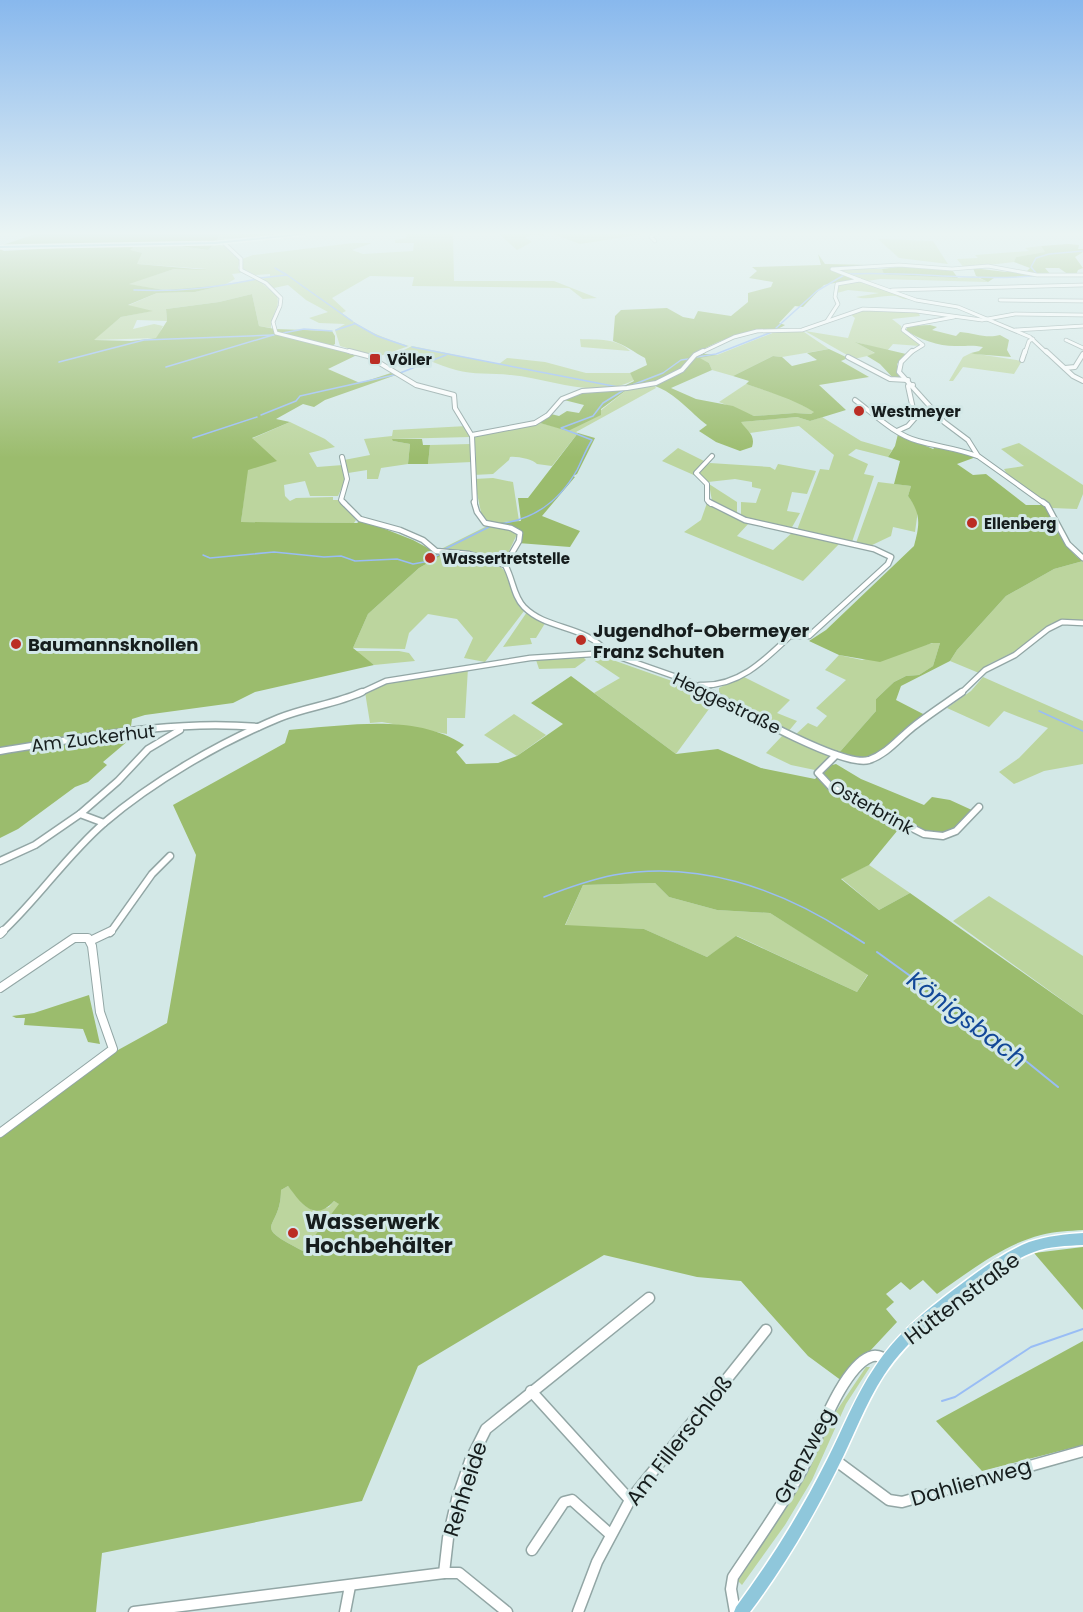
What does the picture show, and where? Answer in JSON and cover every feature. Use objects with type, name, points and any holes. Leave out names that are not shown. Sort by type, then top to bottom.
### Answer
[{"type":"main road","name":"Hüttenstraße","points":[[741,1612],[796,1534],[871,1385],[887,1360],[922,1324],[1002,1263],[1034,1246],[1056,1241],[1083,1239]]},
{"type":"street","points":[[280,307],[273,322],[276,333],[368,356],[416,384],[454,395],[454,408],[466,422],[472,435],[474,458],[471,476],[479,516],[487,524],[513,528],[520,533],[519,541],[505,565],[516,596],[526,610],[595,639],[608,653]]},
{"type":"street","points":[[827,322],[836,307]]},
{"type":"street","points":[[958,307],[1033,339],[1083,381]]},
{"type":"street","points":[[472,435],[536,423],[548,415],[562,399],[576,392],[650,385],[682,370],[695,355],[734,337],[757,331],[802,330],[869,308],[916,311],[986,320],[1015,314],[1083,315]]},
{"type":"street","points":[[954,317],[946,320],[919,321],[903,328],[905,333],[921,341],[923,345],[910,352],[899,365],[899,372],[944,422],[968,440],[978,456]]},
{"type":"street","points":[[1014,330],[1083,326]]},
{"type":"street","points":[[1022,360],[1029,341],[1033,339]]},
{"type":"street","points":[[1066,340],[1083,348]]},
{"type":"street","points":[[1072,344],[1083,341]]},
{"type":"street","points":[[1065,368],[1075,367],[1083,354]]},
{"type":"street","points":[[848,357],[890,380],[908,380]]},
{"type":"street","points":[[897,431],[908,426],[915,417],[908,386],[913,385]]},
{"type":"street","points":[[855,400],[897,431],[924,444],[953,447],[978,456],[1047,505],[1068,544],[1083,558]]},
{"type":"street","points":[[696,685],[716,687],[755,667],[790,636],[809,636],[888,564],[891,557],[874,549],[745,520],[713,505],[707,500],[707,484],[696,473],[712,456]]},
{"type":"street","points":[[342,458],[347,479],[341,500],[360,519],[400,530],[423,540],[438,552],[469,554],[505,565]]},
{"type":"street","name":"Heggestraße","points":[[0,934],[104,823],[164,781],[219,747],[259,727],[397,678],[530,658],[608,653],[696,685],[772,726],[836,755],[856,761],[878,757],[913,727],[970,686],[990,666],[1015,656],[1056,624],[1083,623]]},
{"type":"street","points":[[716,687],[717,695]]},
{"type":"street","name":"Am Zuckerhut","points":[[0,751],[121,731],[237,725],[259,727]]},
{"type":"street","points":[[0,861],[35,845],[80,814],[118,781],[148,749],[182,728]]},
{"type":"street","name":"Osterbrink","points":[[836,755],[818,773],[831,788],[924,834],[946,836],[955,833],[979,807]]},
{"type":"street","points":[[80,814],[104,823]]},
{"type":"street","points":[[90,941],[109,934],[152,874],[170,856]]},
{"type":"street","points":[[0,988],[74,938],[82,936],[90,941],[99,1003],[108,1041],[113,1049],[0,1133]]},
{"type":"street","name":"Rehheide","points":[[444,1573],[448,1531],[477,1444],[486,1429],[649,1298]]},
{"type":"street","name":"Am Fillerschloß","points":[[578,1612],[610,1534],[630,1500],[766,1330]]},
{"type":"street","name":"Grenzweg","points":[[735,1612],[731,1589],[733,1577],[806,1463],[825,1415],[839,1391],[869,1357],[879,1356],[887,1360]]},
{"type":"street","points":[[531,1391],[630,1500]]},
{"type":"street","name":"Dahlienweg","points":[[835,1460],[889,1500],[902,1502],[1083,1451]]},
{"type":"street","points":[[532,1550],[564,1502],[572,1500],[610,1534]]},
{"type":"street","points":[[134,1612],[459,1573],[507,1612]]},
{"type":"street","points":[[345,1612],[350,1586]]},
{"type":"green space","points":[[0,307],[137,307],[153,311],[121,317],[94,340],[131,341],[156,338],[167,321],[166,309],[255,307],[259,326],[275,329],[332,331],[335,344],[332,346],[359,354],[328,369],[360,383],[391,373],[396,375],[325,400],[314,407],[303,404],[276,419],[290,422],[252,438],[277,461],[248,470],[241,522],[357,523],[362,520],[444,554],[419,568],[368,614],[353,648],[374,665],[255,692],[233,703],[145,715],[132,719],[129,740],[103,762],[107,765],[88,782],[75,787],[18,829],[0,838]]},
{"type":"green space","points":[[133,307],[179,307],[166,309],[167,321],[137,320],[133,329],[154,324],[163,326],[157,338],[93,340],[121,317],[151,311]]},
{"type":"green space","points":[[255,307],[277,307],[271,328],[259,326]]},
{"type":"green space","points":[[319,307],[342,307],[346,311],[342,313],[365,329],[409,346],[377,357],[340,346],[335,330],[345,324],[319,323],[309,318],[328,312]]},
{"type":"green space","points":[[742,307],[794,307],[779,323],[785,325],[782,327],[742,333],[696,353],[717,355],[700,358],[709,363],[712,370],[671,388],[696,399],[733,406],[754,416],[811,414],[814,412],[798,403],[746,384],[749,381],[733,376],[773,356],[782,357],[792,366],[817,360],[807,353],[829,349],[848,358],[841,361],[869,377],[819,385],[846,410],[810,421],[797,417],[741,422],[752,436],[753,443],[752,447],[740,451],[716,442],[699,431],[707,425],[662,389],[648,385],[622,387],[634,381],[630,373],[647,365],[645,358],[613,341],[615,316],[621,310],[667,308],[683,317],[694,319],[698,311],[731,316]]},
{"type":"green space","points":[[864,310],[918,312],[920,316],[892,319],[901,326],[903,332],[921,343],[920,346],[893,344],[887,351],[856,342],[876,354],[854,359],[805,331],[848,338],[855,318],[850,314]]},
{"type":"green space","points":[[908,326],[937,327],[932,330],[956,336],[960,332],[985,336],[1000,335],[1009,340],[1007,350],[1011,357],[974,354],[971,353],[983,347],[938,344],[917,337],[906,330]]},
{"type":"green space","points":[[775,332],[804,332],[829,349],[782,357],[773,356],[733,376],[712,370],[709,363],[699,358],[717,355]]},
{"type":"green space","points":[[580,339],[613,342],[630,351],[581,347]]},
{"type":"green space","points":[[855,342],[906,354],[897,364],[898,372],[903,379],[894,379],[880,364],[867,356],[875,353]]},
{"type":"green space","points":[[412,346],[499,364],[507,358],[545,362],[586,373],[630,373],[634,380],[619,386],[589,388],[511,375],[469,373],[443,366],[404,350]]},
{"type":"green space","points":[[971,353],[1022,361],[1014,374],[963,367],[953,381],[949,381],[963,357]]},
{"type":"green space","points":[[746,384],[789,398],[815,412],[754,416],[719,402]]},
{"type":"green space","points":[[654,385],[656,388],[576,432],[578,433],[552,466],[537,464],[524,458],[510,457],[493,474],[473,475],[476,458],[474,436],[540,423],[568,430],[600,411],[628,389]]},
{"type":"green space","points":[[628,389],[601,409],[601,415],[568,431],[540,423],[551,414],[559,416],[567,411],[579,413],[584,405],[564,400],[572,396],[595,391]]},
{"type":"green space","points":[[797,417],[810,421],[822,417],[861,441],[892,450],[888,457],[856,449],[848,455],[868,464],[864,474],[874,476],[852,542],[797,530],[820,469],[829,470],[834,455],[799,426],[750,433],[740,422]]},
{"type":"green space","points":[[290,422],[325,439],[335,447],[309,453],[317,467],[343,465],[346,479],[338,496],[310,496],[305,481],[284,485],[285,496],[290,501],[296,498],[333,497],[333,500],[339,500],[356,520],[354,523],[241,522],[251,439]]},
{"type":"green space","points":[[467,426],[470,437],[393,439],[393,441],[410,444],[408,464],[381,468],[378,479],[367,479],[367,470],[348,473],[344,460],[370,455],[364,439],[392,436],[393,430]]},
{"type":"green space","points":[[578,433],[595,438],[577,474],[573,476],[575,477],[542,516],[580,531],[570,547],[518,543],[522,533],[519,529],[489,523],[521,521],[518,498],[528,498]]},
{"type":"green space","points":[[898,434],[933,449],[938,445],[976,457],[957,464],[973,475],[986,474],[1026,505],[1046,505],[1065,543],[1083,561],[1054,569],[1006,596],[957,650],[950,661],[901,686],[896,700],[927,716],[901,732],[879,754],[864,759],[838,754],[876,711],[876,699],[894,682],[906,676],[919,675],[933,666],[940,643],[932,643],[880,662],[839,655],[809,641],[826,630],[914,546],[918,520],[915,508],[908,496],[911,486],[894,484],[900,461],[888,457],[895,446]]},
{"type":"green space","points":[[392,439],[422,439],[423,445],[430,445],[428,464],[408,464],[410,444]]},
{"type":"green space","points":[[1019,443],[1083,485],[1083,494],[1077,509],[1052,508],[1008,476],[1004,469],[1024,466],[1001,449]]},
{"type":"green space","points":[[471,444],[472,462],[428,464],[430,445]]},
{"type":"green space","points":[[678,448],[706,462],[694,472],[696,476],[662,461]]},
{"type":"green space","points":[[710,463],[770,467],[775,470],[778,464],[816,471],[807,494],[792,492],[787,511],[800,513],[791,529],[741,517],[741,502],[756,503],[761,489],[752,487],[752,482],[735,479],[708,482],[698,472]]},
{"type":"green space","points":[[493,478],[513,482],[519,521],[489,523],[482,517],[474,479]]},
{"type":"green space","points":[[878,482],[911,486],[908,496],[918,510],[915,532],[893,527],[891,536],[868,547],[856,543]]},
{"type":"green space","points":[[709,484],[737,502],[737,515],[712,501]]},
{"type":"green space","points":[[707,503],[749,523],[737,536],[773,550],[794,531],[841,542],[803,581],[684,532],[701,520]]},
{"type":"green space","points":[[487,526],[518,532],[505,560],[439,550]]},
{"type":"green space","points":[[444,554],[483,558],[500,566],[506,572],[516,601],[524,611],[485,662],[464,658],[473,638],[457,619],[428,614],[409,633],[405,649],[353,648],[368,614],[419,568]]},
{"type":"green space","points":[[1083,561],[1083,621],[1067,620],[1052,623],[1022,648],[989,664],[979,673],[950,661],[957,650],[1006,596],[1054,569]]},
{"type":"green space","points":[[527,612],[547,620],[536,638],[530,638],[532,644],[503,647]]},
{"type":"green space","points":[[940,643],[933,666],[919,675],[906,676],[894,682],[876,699],[876,711],[838,754],[795,735],[808,723],[817,727],[827,716],[816,708],[846,680],[825,670],[839,655],[862,660]]},
{"type":"green space","points":[[354,651],[399,651],[409,653],[415,661],[374,665]]},
{"type":"green space","points":[[584,658],[586,660],[575,668],[539,669],[536,660]]},
{"type":"green space","points":[[610,659],[689,687],[695,687],[717,698],[676,754],[594,693],[620,678],[593,660]]},
{"type":"green space","points":[[468,668],[465,718],[447,718],[447,734],[382,722],[370,723],[365,692],[392,681]]},
{"type":"green space","points":[[571,676],[676,754],[718,749],[761,768],[815,779],[828,766],[836,764],[861,779],[924,805],[932,797],[950,800],[974,811],[954,832],[936,834],[902,825],[869,865],[841,879],[879,910],[910,893],[1083,1015],[1083,1230],[1046,1234],[1013,1245],[986,1260],[937,1294],[923,1280],[910,1290],[901,1282],[886,1294],[894,1302],[886,1309],[897,1322],[842,1381],[808,1356],[741,1281],[697,1277],[604,1255],[418,1366],[362,1501],[102,1553],[96,1612],[0,1612],[0,1138],[109,1055],[167,1023],[196,855],[173,805],[285,743],[289,730],[362,724],[405,725],[446,735],[464,745],[456,752],[466,764],[498,763],[517,756],[563,724],[531,703]],"holes":[[[655,883],[669,897],[717,910],[770,913],[868,975],[857,992],[736,936],[707,957],[644,929],[565,925],[583,885]],[[288,1186],[308,1208],[320,1210],[334,1201],[339,1204],[303,1251],[276,1236],[271,1226],[280,1204],[281,1190]]]},
{"type":"green space","points":[[742,676],[790,700],[777,713],[797,721],[788,732],[719,693],[719,688]]},
{"type":"green space","points":[[983,677],[1083,721],[1083,764],[1044,771],[1014,784],[999,772],[1019,758],[1048,728],[1004,711],[989,727],[947,708],[971,691]]},
{"type":"green space","points":[[514,714],[546,735],[517,756],[484,735]]},
{"type":"green space","points":[[786,735],[831,758],[815,770],[791,765],[766,753],[782,736]]},
{"type":"green space","points":[[869,865],[910,893],[879,910],[841,878]]},
{"type":"green space","points":[[655,883],[669,897],[717,910],[770,913],[868,974],[857,992],[737,936],[707,957],[644,929],[565,926],[583,885]]},
{"type":"green space","points":[[989,896],[1083,956],[1083,1015],[953,921]]},
{"type":"green space","points":[[89,995],[100,1044],[88,1042],[83,1029],[24,1025],[25,1018],[12,1016],[34,1013]]},
{"type":"green space","points":[[288,1186],[304,1205],[314,1211],[329,1207],[334,1201],[340,1204],[303,1251],[276,1236],[271,1226],[280,1204],[281,1190]]},
{"type":"green space","points":[[1083,1247],[1083,1310],[1034,1253]]},
{"type":"green space","points":[[1083,1341],[1083,1445],[982,1471],[936,1421]]},
{"type":"green space","points":[[866,1367],[870,1367],[846,1404],[812,1480],[785,1525],[742,1585],[738,1581],[806,1476],[831,1419]]},
{"type":"waterway","points":[[333,307],[352,321]]},
{"type":"waterway","points":[[776,328],[799,307]]},
{"type":"waterway","points":[[354,323],[377,336],[406,346]]},
{"type":"waterway","points":[[336,330],[354,324]]},
{"type":"waterway","points":[[283,333],[304,329],[332,331]]},
{"type":"waterway","points":[[697,357],[716,354],[772,332]]},
{"type":"waterway","points":[[59,362],[144,340],[273,335]]},
{"type":"waterway","points":[[166,367],[273,335]]},
{"type":"waterway","points":[[412,347],[618,387]]},
{"type":"waterway","points":[[400,373],[446,355]]},
{"type":"waterway","points":[[627,387],[663,373],[681,360],[688,359]]},
{"type":"waterway","points":[[261,415],[296,401],[300,396],[394,375]]},
{"type":"waterway","points":[[498,524],[534,514],[554,500],[577,470],[592,440],[561,428],[593,416],[603,403],[624,390]]},
{"type":"waterway","points":[[193,438],[257,417]]},
{"type":"waterway","points":[[443,550],[489,527]]},
{"type":"waterway","points":[[203,555],[210,558],[274,552],[324,557],[341,556],[355,561],[397,559],[413,564],[424,562],[440,554]]},
{"type":"waterway","points":[[1039,711],[1083,731]]},
{"type":"waterway","points":[[544,897],[578,884],[614,875],[645,871],[676,871],[706,875],[765,891],[794,903],[848,933]]},
{"type":"waterway","name":"Königsbach","points":[[845,931],[864,943]]},
{"type":"waterway","name":"Königsbach","points":[[877,952],[1006,1045],[1058,1087]]},
{"type":"waterway","points":[[942,1401],[955,1397],[1031,1347],[1083,1329]]},
{"type":"place","name":"Völler","points":[[375,359]]},
{"type":"place","name":"Westmeyer","points":[[859,411]]},
{"type":"place","name":"Ellenberg","points":[[972,523]]},
{"type":"place","name":"Wassertretstelle","points":[[430,558]]},
{"type":"place","name":"Jugendhof-Obermeyer Franz Schuten","points":[[581,640]]},
{"type":"place","name":"Baumannsknollen","points":[[16,644]]},
{"type":"place","name":"Wasserwerk Hochbehälter","points":[[293,1233]]}]
